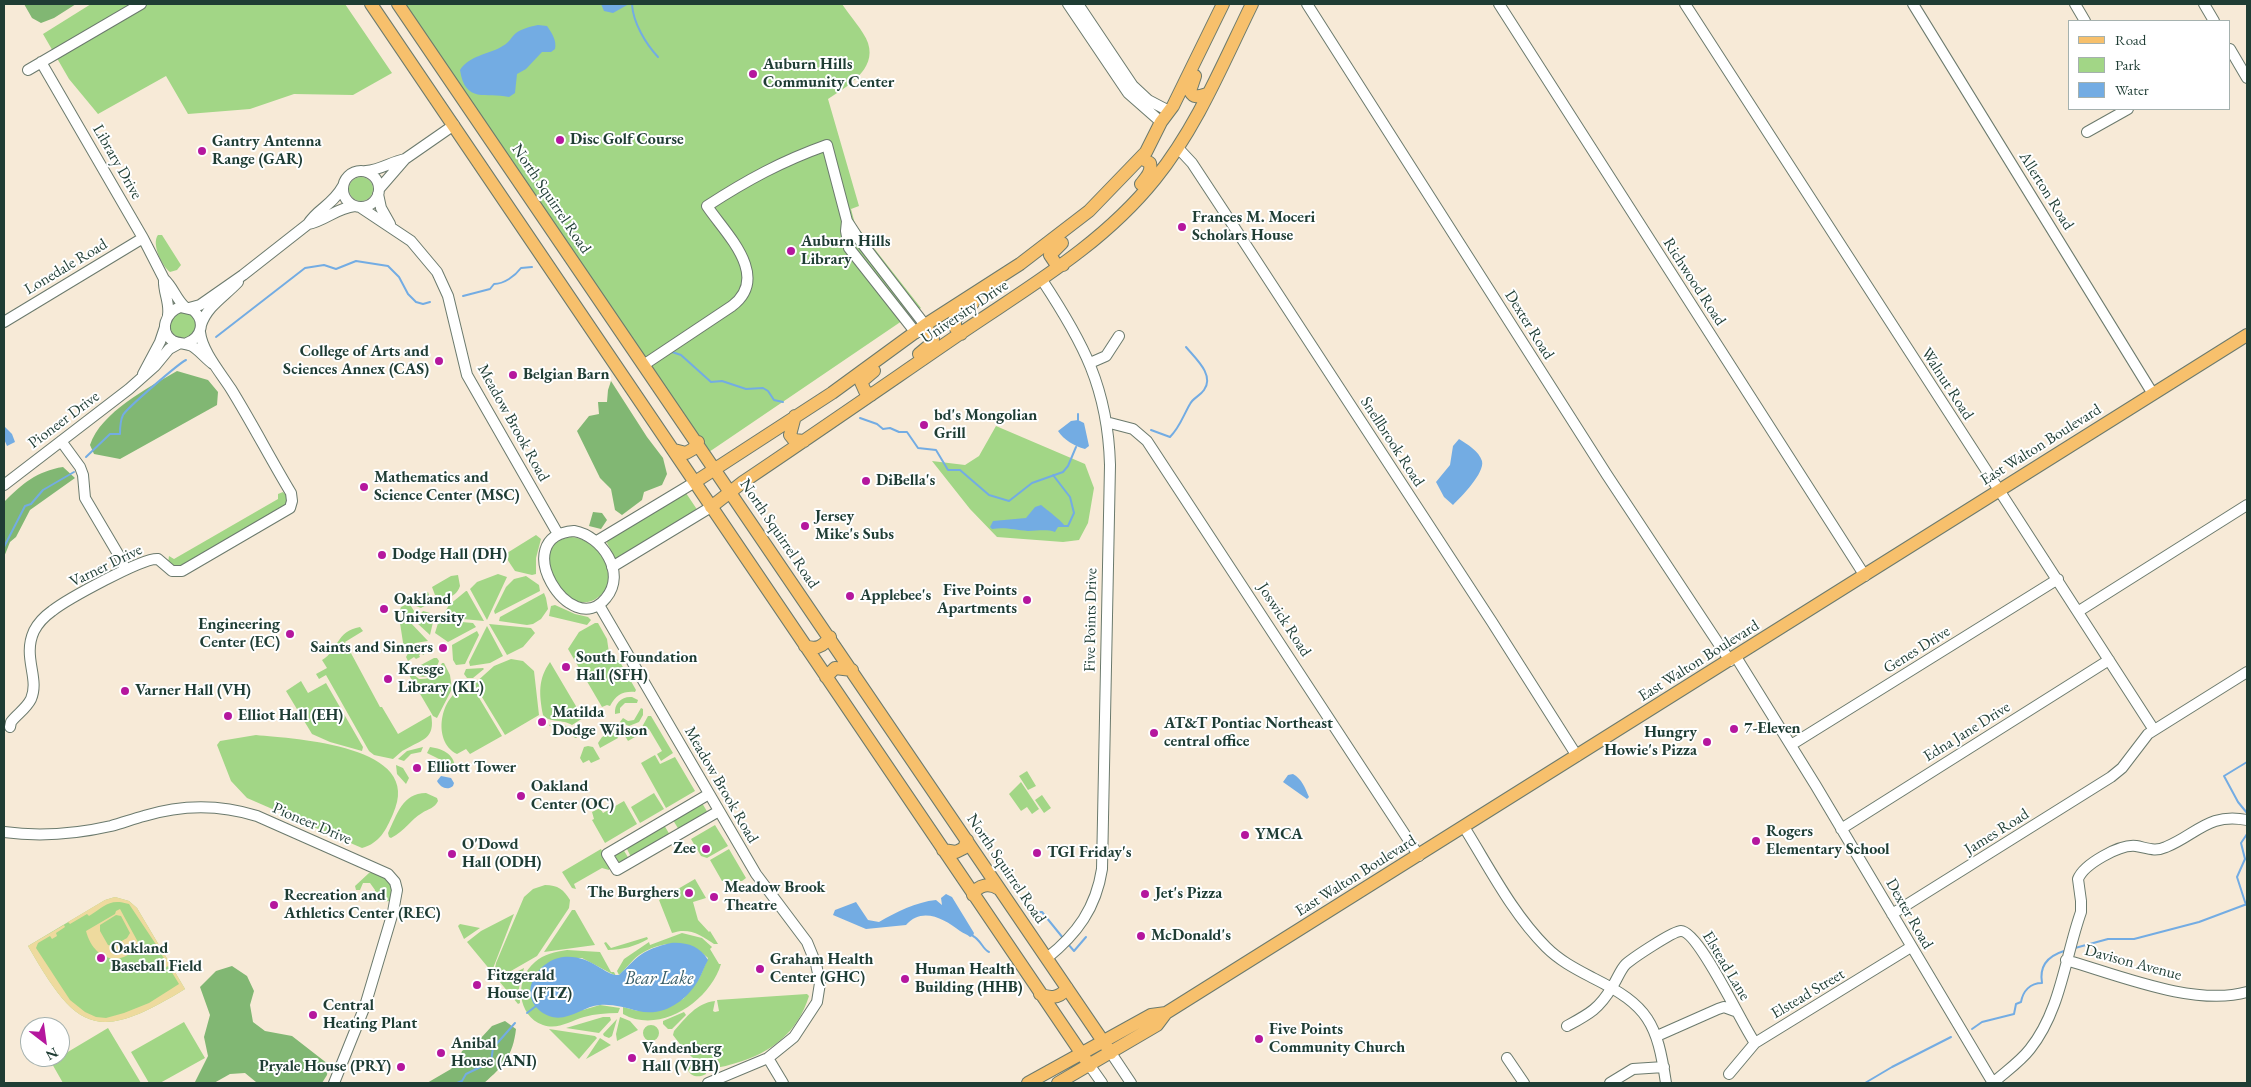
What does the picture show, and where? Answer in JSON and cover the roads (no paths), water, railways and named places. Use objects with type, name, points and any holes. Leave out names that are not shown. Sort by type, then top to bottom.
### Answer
[{"type":"main road","points":[[371,4],[581,311],[710,507],[1090,1066]]},
{"type":"main road","name":"North Squirrel Road","points":[[398,4],[623,335],[645,364],[1111,1053]]},
{"type":"main road","points":[[1220,69],[1228,37],[1244,4]]},
{"type":"main road","name":"University Drive","points":[[710,507],[730,491],[1042,280],[1097,238],[1139,198],[1178,148],[1252,4]]},
{"type":"main road","points":[[1207,94],[1194,97],[1190,91],[1192,83],[1216,36],[1222,7]]},
{"type":"main road","name":"University Drive","points":[[695,482],[716,470],[1006,273],[1061,234],[1089,211],[1146,152],[1222,7]]},
{"type":"main road","points":[[405,53],[416,56],[424,53],[428,48]]},
{"type":"main road","points":[[454,125],[456,119],[462,115],[469,115],[477,120]]},
{"type":"main road","points":[[1097,238],[1105,222],[1148,176],[1150,165],[1141,158]]},
{"type":"main road","points":[[1062,265],[1053,262],[1051,253],[1100,211],[1114,187]]},
{"type":"main road","points":[[502,196],[509,199],[517,198],[525,190]]},
{"type":"main road","points":[[525,229],[534,221],[542,221],[548,225]]},
{"type":"main road","points":[[961,334],[955,328],[955,319],[961,312],[990,292],[1006,273]]},
{"type":"main road","points":[[581,311],[593,315],[600,312],[604,306]]},
{"type":"main road","points":[[599,338],[609,330],[623,335]]},
{"type":"main road","points":[[871,395],[865,391],[861,382],[898,354],[917,332],[933,339],[931,344],[894,370],[883,387]]},
{"type":"main road","name":"East Walton Boulevard","points":[[1058,1083],[1157,1026],[1166,1013],[2247,335]]},
{"type":"main road","points":[[795,416],[790,435],[794,440],[804,441]]},
{"type":"main road","points":[[674,450],[686,453],[693,449],[698,442]]},
{"type":"main road","points":[[805,646],[818,648],[825,644],[830,637]]},
{"type":"main road","points":[[826,678],[835,668],[852,670]]},
{"type":"main road","points":[[943,850],[956,852],[964,848],[967,840]]},
{"type":"main road","points":[[973,895],[977,888],[985,885],[994,885],[1000,889]]},
{"type":"main road","points":[[1040,994],[1055,997],[1062,994],[1067,988]]},
{"type":"main road","name":"East Walton Boulevard","points":[[1028,1083],[1151,1015],[1166,1013]]},
{"type":"street","points":[[28,70],[141,4]]},
{"type":"street","points":[[1068,4],[1128,93],[1161,122]]},
{"type":"street","points":[[1078,4],[1133,86],[1148,100],[1169,111]]},
{"type":"street","name":"Dexter Road","points":[[1307,4],[1607,475],[1791,745],[1993,1083]]},
{"type":"street","name":"Richwood Road","points":[[1499,4],[1865,576]]},
{"type":"street","name":"Walnut Road","points":[[1685,4],[2154,730]]},
{"type":"street","name":"Allerton Road","points":[[1912,4],[2153,394]]},
{"type":"street","points":[[2075,4],[2084,20]]},
{"type":"street","points":[[2204,4],[2213,20]]},
{"type":"street","points":[[2231,51],[2247,78]]},
{"type":"street","name":"Library Drive","points":[[42,62],[143,238],[164,279],[169,284],[178,301],[187,308]]},
{"type":"street","points":[[2087,132],[2126,110]]},
{"type":"street","points":[[308,224],[317,222],[339,209],[372,204],[379,191],[404,159],[454,125]]},
{"type":"street","points":[[645,364],[732,306],[743,293],[746,279],[744,258],[736,243],[716,221],[707,206],[760,172],[827,145],[848,221],[858,238],[901,292],[917,332]]},
{"type":"street","name":"Snellbrook Road","points":[[1178,148],[1192,162],[1492,622],[1577,756]]},
{"type":"street","points":[[213,364],[183,343],[170,338],[165,327],[168,315],[175,309],[200,305],[243,275],[308,224],[313,216],[334,201],[347,177],[352,173],[382,168],[395,161],[404,159]]},
{"type":"street","points":[[365,171],[375,178],[379,191]]},
{"type":"street","points":[[343,186],[346,199],[357,206]]},
{"type":"street","name":"Meadow Brook Road","points":[[379,191],[381,208],[390,225]]},
{"type":"street","name":"Meadow Brook Road","points":[[357,206],[390,225],[422,251],[437,272],[448,296],[467,375],[558,534]]},
{"type":"street","points":[[848,221],[846,231],[849,248],[917,332]]},
{"type":"street","name":"Lonedale Road","points":[[4,322],[143,238]]},
{"type":"street","points":[[183,343],[197,337],[208,310],[227,295],[243,275]]},
{"type":"street","name":"Library Drive","points":[[164,279],[163,287],[169,302],[168,315]]},
{"type":"street","name":"Five Points Drive","points":[[1042,280],[1075,332],[1090,363],[1100,390],[1106,422],[1110,476],[1103,861],[1095,898],[1077,930],[1060,948],[1047,958]]},
{"type":"street","points":[[891,300],[901,292]]},
{"type":"street","points":[[187,308],[197,313],[201,329],[201,339],[213,364]]},
{"type":"street","name":"Pioneer Drive","points":[[142,377],[160,342],[165,327]]},
{"type":"street","points":[[1090,363],[1106,356],[1119,336]]},
{"type":"street","name":"Pioneer Drive","points":[[4,485],[142,377],[169,349],[183,343]]},
{"type":"street","name":"Varner Drive","points":[[10,727],[13,719],[26,706],[33,691],[29,656],[36,627],[54,609],[125,570],[156,558],[172,571],[182,571],[288,511],[292,500],[291,493],[230,388],[213,364]]},
{"type":"street","name":"Joswick Road","points":[[1106,422],[1133,429],[1147,441],[1419,856]]},
{"type":"street","points":[[61,441],[80,467],[83,475],[85,498],[121,559],[125,570]]},
{"type":"street","name":"University Drive","points":[[597,542],[695,482]]},
{"type":"street","points":[[2079,612],[2247,505]]},
{"type":"street","name":"University Drive","points":[[612,567],[710,507]]},
{"type":"street","points":[[574,531],[581,532],[597,542],[606,553],[612,567],[610,592],[599,604],[593,607],[577,606],[562,599],[552,586],[546,571],[546,554],[552,540],[558,534],[574,531]]},
{"type":"street","name":"Genes Drive","points":[[1791,745],[2058,579]]},
{"type":"street","name":"Meadow Brook Road","points":[[599,604],[762,883],[807,942],[815,960],[817,977],[813,1006],[806,1021],[794,1037],[768,1058],[708,1083]]},
{"type":"street","name":"Edna Jane Drive","points":[[1841,829],[2109,660]]},
{"type":"street","points":[[2154,730],[2247,672]]},
{"type":"street","name":"James Road","points":[[1892,914],[2116,774],[2148,734],[2154,730]]},
{"type":"street","points":[[709,794],[607,854],[617,870],[719,811]]},
{"type":"street","name":"Pioneer Drive","points":[[4,832],[36,835],[67,834],[113,826],[176,808],[211,806],[257,816],[388,874],[395,882],[397,890],[392,912],[365,1006],[334,1083]]},
{"type":"street","points":[[2066,960],[2081,912],[2078,879],[2085,869],[2119,848],[2135,846],[2149,850],[2161,848],[2209,823],[2226,820],[2247,820]]},
{"type":"street","points":[[1464,827],[1517,911],[1544,945],[1560,960],[1631,999],[1645,1013],[1657,1036],[1666,1083]]},
{"type":"street","name":"Elstead Lane","points":[[1612,988],[1625,965],[1670,934],[1684,932],[1690,934],[1724,986],[1735,1011],[1755,1043]]},
{"type":"street","name":"Elstead Street","points":[[1729,1074],[1755,1043],[1911,947]]},
{"type":"street","name":"Davison Avenue","points":[[1993,1083],[2030,1050],[2044,1029],[2054,1005],[2066,960],[2175,992],[2219,996],[2247,992]]},
{"type":"street","points":[[1567,1026],[1594,1011],[1612,988]]},
{"type":"street","points":[[1657,1036],[1718,1009],[1724,1008],[1735,1011]]},
{"type":"street","name":"North Squirrel Road","points":[[1111,1053],[1131,1083]]},
{"type":"street","points":[[768,1058],[783,1083]]},
{"type":"street","points":[[1507,1058],[1524,1083]]},
{"type":"street","points":[[1090,1066],[1102,1083]]},
{"type":"street","points":[[1610,1083],[1633,1069],[1664,1067]]},
{"type":"street","points":[[1119,1083],[1124,1083]]},
{"type":"water","points":[[601,4],[629,4],[613,13],[604,11]]},
{"type":"water","points":[[538,25],[547,26],[555,40],[555,49],[551,52],[542,52],[526,69],[517,74],[515,93],[509,97],[485,95],[472,92],[467,88],[460,70],[464,65],[474,58],[503,46],[521,30]]},
{"type":"water","points":[[1078,420],[1084,423],[1089,446],[1085,449],[1070,442],[1058,431],[1071,421]]},
{"type":"water","points":[[4,426],[12,434],[15,442],[7,446],[4,439]]},
{"type":"water","points":[[1459,439],[1478,454],[1482,461],[1482,466],[1472,484],[1453,505],[1444,497],[1436,482],[1450,465],[1453,446]]},
{"type":"water","points":[[1041,505],[1064,525],[1058,527],[1055,532],[1006,528],[992,529],[990,527],[993,521],[1026,518],[1035,507]]},
{"type":"water","points":[[1293,774],[1303,784],[1309,797],[1307,799],[1283,782],[1288,775]]},
{"type":"water","points":[[441,776],[451,778],[454,783],[453,786],[444,788],[440,785],[437,781]]},
{"type":"water","points":[[946,894],[952,897],[974,933],[973,936],[970,937],[947,922],[933,916],[919,916],[912,919],[906,925],[866,929],[833,915],[835,910],[856,902],[868,920],[879,922],[899,911],[921,903],[936,900],[942,905],[941,898]]},
{"type":"water","name":"Bear Lake","points":[[671,943],[682,943],[697,948],[708,960],[693,989],[680,1001],[665,1010],[647,1012],[600,1005],[587,1008],[569,1016],[556,1018],[538,1009],[532,1001],[530,992],[532,982],[537,973],[553,960],[563,957],[582,959],[609,973],[619,975],[641,954],[653,948]]},
{"type":"waterway","points":[[632,4],[641,33],[658,57]]},
{"type":"waterway","points":[[216,337],[305,268],[324,265],[336,269],[356,261],[388,266],[399,277],[408,294],[416,302],[423,304],[430,302]]},
{"type":"waterway","points":[[463,296],[490,289],[494,284],[502,283],[509,279],[521,268],[532,267]]},
{"type":"waterway","points":[[1151,430],[1170,437],[1179,425],[1191,402],[1204,390],[1207,384],[1206,373],[1199,361],[1186,347]]},
{"type":"waterway","points":[[672,352],[681,355],[711,382],[722,381],[746,389],[763,388],[768,391],[774,400],[783,402]]},
{"type":"waterway","points":[[86,457],[110,434],[120,434],[123,415],[164,377],[186,360]]},
{"type":"waterway","points":[[1078,414],[1078,420]]},
{"type":"waterway","points":[[860,418],[877,424],[883,429],[890,428],[899,432],[907,432],[918,448],[936,450],[948,470],[960,470],[989,495],[1009,501],[1032,483],[1063,472],[1068,466],[1076,447]]},
{"type":"waterway","points":[[4,547],[25,506],[31,504],[43,490],[74,472]]},
{"type":"waterway","points":[[1053,475],[1070,497],[1074,513],[1068,526],[1058,526]]},
{"type":"waterway","points":[[2247,762],[2224,776],[2238,802],[2247,813]]},
{"type":"waterway","points":[[2246,905],[2237,877],[2245,859],[2241,843],[2247,834],[2247,827]]},
{"type":"waterway","points":[[2075,948],[2108,939],[2134,939],[2199,922],[2247,904]]},
{"type":"waterway","points":[[1036,912],[1042,912],[1063,938]]},
{"type":"waterway","points":[[973,936],[989,952]]},
{"type":"waterway","points":[[1068,944],[1074,951],[1086,937]]},
{"type":"waterway","points":[[1972,1029],[1982,1022],[2014,1014],[2016,1004],[2021,1002],[2023,994],[2028,988],[2034,984],[2042,983],[2041,977],[2046,962],[2064,951]]},
{"type":"waterway","points":[[527,1013],[536,1006]]},
{"type":"waterway","points":[[457,1083],[462,1081],[466,1074],[491,1062],[493,1048],[515,1023]]},
{"type":"waterway","points":[[1865,1083],[1951,1037]]},
{"type":"place","name":"Auburn Hills Community Center","points":[[753,74]]},
{"type":"place","name":"Disc Golf Course","points":[[560,140]]},
{"type":"place","name":"Gantry Antenna Range (GAR)","points":[[202,151]]},
{"type":"place","name":"Frances M. Moceri Scholars House","points":[[1182,227]]},
{"type":"place","name":"Auburn Hills Library","points":[[791,251]]},
{"type":"place","name":"College of Arts and Sciences Annex (CAS)","points":[[439,361]]},
{"type":"place","name":"Belgian Barn","points":[[513,375]]},
{"type":"place","name":"bd's Mongolian Grill","points":[[924,425]]},
{"type":"place","name":"DiBella's","points":[[866,481]]},
{"type":"place","name":"Mathematics and Science Center (MSC)","points":[[364,487]]},
{"type":"place","name":"Jersey Mike's Subs","points":[[805,526]]},
{"type":"place","name":"Dodge Hall (DH)","points":[[382,555]]},
{"type":"place","name":"Applebee's","points":[[850,596]]},
{"type":"place","name":"Five Points Apartments","points":[[1027,600]]},
{"type":"place","name":"Oakland University","points":[[384,609]]},
{"type":"place","name":"Engineering Center (EC)","points":[[290,634]]},
{"type":"place","name":"Saints and Sinners","points":[[443,648]]},
{"type":"place","name":"South Foundation Hall (SFH)","points":[[566,667]]},
{"type":"place","name":"Kresge Library (KL)","points":[[388,679]]},
{"type":"place","name":"Varner Hall (VH)","points":[[125,691]]},
{"type":"place","name":"Elliot Hall (EH)","points":[[228,716]]},
{"type":"place","name":"Matilda Dodge Wilson","points":[[542,722]]},
{"type":"place","name":"7-Eleven","points":[[1734,729]]},
{"type":"place","name":"AT&T Pontiac Northeast central office","points":[[1154,733]]},
{"type":"place","name":"Hungry Howie's Pizza","points":[[1707,742]]},
{"type":"place","name":"Elliott Tower","points":[[417,768]]},
{"type":"place","name":"Oakland Center (OC)","points":[[521,796]]},
{"type":"place","name":"YMCA","points":[[1245,835]]},
{"type":"place","name":"Rogers Elementary School","points":[[1756,841]]},
{"type":"place","name":"Zee","points":[[706,849]]},
{"type":"place","name":"TGI Friday's","points":[[1037,853]]},
{"type":"place","name":"O'Dowd Hall (ODH)","points":[[452,854]]},
{"type":"place","name":"The Burghers","points":[[689,893]]},
{"type":"place","name":"Jet's Pizza","points":[[1145,894]]},
{"type":"place","name":"Meadow Brook Theatre","points":[[714,897]]},
{"type":"place","name":"Recreation and Athletics Center (REC)","points":[[274,905]]},
{"type":"place","name":"McDonald's","points":[[1141,936]]},
{"type":"place","name":"Oakland Baseball Field","points":[[101,958]]},
{"type":"place","name":"Graham Health Center (GHC)","points":[[760,969]]},
{"type":"place","name":"Human Health Building (HHB)","points":[[905,979]]},
{"type":"place","name":"Fitzgerald House (FTZ)","points":[[477,985]]},
{"type":"place","name":"Central Heating Plant","points":[[313,1015]]},
{"type":"place","name":"Five Points Community Church","points":[[1259,1039]]},
{"type":"place","name":"Anibal House (ANI)","points":[[441,1053]]},
{"type":"place","name":"Vandenberg Hall (VBH)","points":[[632,1058]]},
{"type":"place","name":"Pryale House (PRY)","points":[[401,1067]]}]
